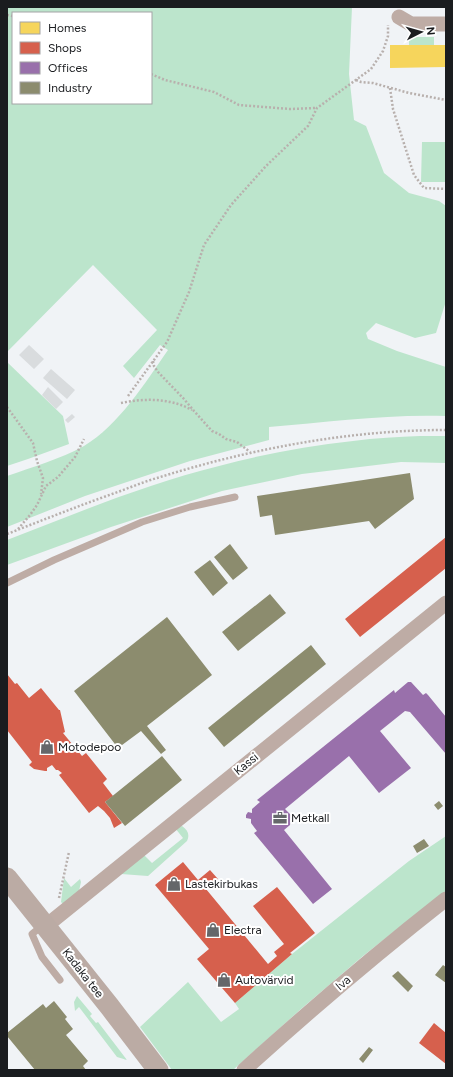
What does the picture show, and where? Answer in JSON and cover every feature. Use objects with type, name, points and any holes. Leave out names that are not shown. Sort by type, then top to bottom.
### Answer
[{"type":"main road","name":"Kadaka tee","points":[[7,878],[46,925],[152,1066]]},
{"type":"street","points":[[399,17],[411,24],[446,24]]},
{"type":"street","name":"Kassi","points":[[46,925],[446,603]]},
{"type":"street","name":"Iva","points":[[244,1070],[300,1019],[396,938],[446,899]]},
{"type":"lane","points":[[7,583],[54,560],[142,522],[190,507],[235,497]]},
{"type":"lane","points":[[46,925],[32,934],[42,957],[60,980]]},
{"type":"path","points":[[128,396],[166,342],[189,292],[204,245],[231,205],[266,166],[308,126],[317,108],[371,69],[383,52],[388,36]]},
{"type":"path","points":[[152,74],[165,80],[214,92],[239,105],[290,109],[317,108]]},
{"type":"path","points":[[356,80],[446,100]]},
{"type":"path","points":[[390,88],[393,109],[414,175],[424,188],[446,189]]},
{"type":"path","points":[[153,361],[158,372],[212,431],[226,439],[237,442],[250,452]]},
{"type":"path","points":[[121,403],[145,399],[158,400],[173,402],[194,411]]},
{"type":"path","points":[[7,407],[33,443],[37,462],[43,478],[41,496]]},
{"type":"path","points":[[7,534],[156,478],[250,452],[311,441],[370,434],[446,430]]},
{"type":"path","points":[[17,530],[37,505],[46,486],[58,477],[75,457],[84,439]]},
{"type":"path","points":[[58,900],[69,852]]},
{"type":"green space","points":[[7,7],[352,7],[349,74],[354,120],[366,126],[384,173],[409,193],[439,201],[446,206],[446,301],[436,333],[415,338],[376,323],[366,333],[368,339],[397,351],[446,367],[446,416],[380,417],[269,427],[269,440],[190,461],[85,496],[7,527],[7,476],[66,455],[84,446],[97,437],[120,415],[168,350],[160,345],[134,378],[123,366],[157,330],[93,265],[7,352]]},
{"type":"green space","points":[[409,37],[434,37],[434,45],[409,45]]},
{"type":"green space","points":[[422,142],[446,142],[446,182],[421,182]]},
{"type":"green space","points":[[7,362],[63,416],[69,444],[7,466]]},
{"type":"green space","points":[[420,436],[446,436],[446,463],[401,462],[302,474],[222,491],[111,527],[7,565],[7,540],[165,481],[252,458],[319,445],[361,440]]},
{"type":"green space","points":[[182,826],[188,833],[187,841],[148,876],[121,874],[144,855],[152,863],[183,838],[175,828]]},
{"type":"green space","points":[[446,836],[446,893],[363,956],[233,1070],[172,1070],[140,1027],[188,982],[221,1022],[239,1009],[235,1003],[292,954],[409,861]]},
{"type":"green space","points":[[64,878],[71,887],[80,879],[81,882],[79,891],[63,904],[61,902]]},
{"type":"green space","points":[[77,996],[92,1014],[90,1016],[96,1023],[98,1022],[127,1060],[117,1057],[79,1007],[75,1011],[74,1002]]},
{"type":"building: Homes","points":[[390,45],[446,45],[446,67],[390,68]]},
{"type":"building: Shops","points":[[446,537],[446,568],[360,637],[345,619]]},
{"type":"building: Shops","name":"Motodepoo","points":[[7,674],[15,684],[17,683],[29,698],[41,688],[60,710],[65,732],[63,733],[82,756],[86,753],[107,779],[103,783],[113,796],[105,802],[122,823],[114,828],[110,818],[98,806],[89,813],[59,775],[62,773],[56,770],[52,765],[47,768],[47,771],[45,771],[34,769],[29,765],[32,762],[7,730]]},
{"type":"building: Shops","points":[[183,862],[198,880],[210,870],[218,879],[206,889],[268,964],[277,956],[274,952],[284,944],[253,906],[277,887],[315,933],[290,953],[292,954],[235,1003],[197,959],[209,949],[155,885]]},
{"type":"building: Shops","points":[[434,1023],[446,1033],[446,1064],[419,1043]]},
{"type":"building: Offices","points":[[408,682],[411,682],[423,695],[426,693],[446,717],[446,754],[410,712],[405,711],[380,731],[411,768],[379,793],[349,756],[285,809],[291,815],[290,825],[284,830],[332,889],[313,904],[254,833],[257,831],[251,823],[251,819],[246,818],[246,815],[248,812],[252,813],[252,809],[260,802],[257,800],[394,690],[395,693]]},
{"type":"building: Industry","points":[[410,473],[414,499],[375,529],[369,521],[275,535],[272,515],[260,517],[257,496]]},
{"type":"building: Industry","points":[[230,544],[248,568],[233,580],[214,557]]},
{"type":"building: Industry","points":[[210,560],[228,583],[213,596],[194,572]]},
{"type":"building: Industry","points":[[270,594],[286,613],[238,651],[222,632]]},
{"type":"building: Industry","points":[[167,617],[212,675],[147,726],[166,750],[161,754],[141,731],[118,748],[74,691]]},
{"type":"building: Industry","points":[[311,645],[326,664],[224,747],[208,728]]},
{"type":"building: Industry","points":[[162,756],[182,780],[125,826],[105,802]]},
{"type":"building: Industry","points":[[439,801],[443,806],[438,810],[434,805]]},
{"type":"building: Industry","points":[[424,839],[429,846],[417,853],[413,846]]},
{"type":"building: Industry","points":[[443,965],[446,967],[446,983],[435,975]]},
{"type":"building: Industry","points":[[398,971],[413,986],[408,992],[392,976]]},
{"type":"building: Industry","points":[[54,1001],[67,1017],[65,1019],[73,1029],[66,1035],[88,1061],[83,1066],[86,1070],[35,1070],[7,1036],[7,1033],[43,1004],[46,1008]]},
{"type":"building: Industry","points":[[369,1047],[373,1050],[363,1063],[359,1059]]},
{"type":"building: Other","points":[[29,345],[44,359],[34,369],[19,355]]},
{"type":"building: Other","points":[[51,369],[75,390],[67,399],[43,378]]},
{"type":"building: Other","points":[[48,387],[63,402],[56,409],[42,395]]},
{"type":"building: Other","points":[[72,414],[75,417],[68,423],[65,420]]},
{"type":"place","name":"Motodepoo","points":[[47,747]]},
{"type":"place","name":"Metkall","points":[[280,818]]},
{"type":"place","name":"Lastekirbukas","points":[[174,884]]},
{"type":"place","name":"Electra","points":[[213,930]]},
{"type":"place","name":"Autovärvid","points":[[224,980]]}]
